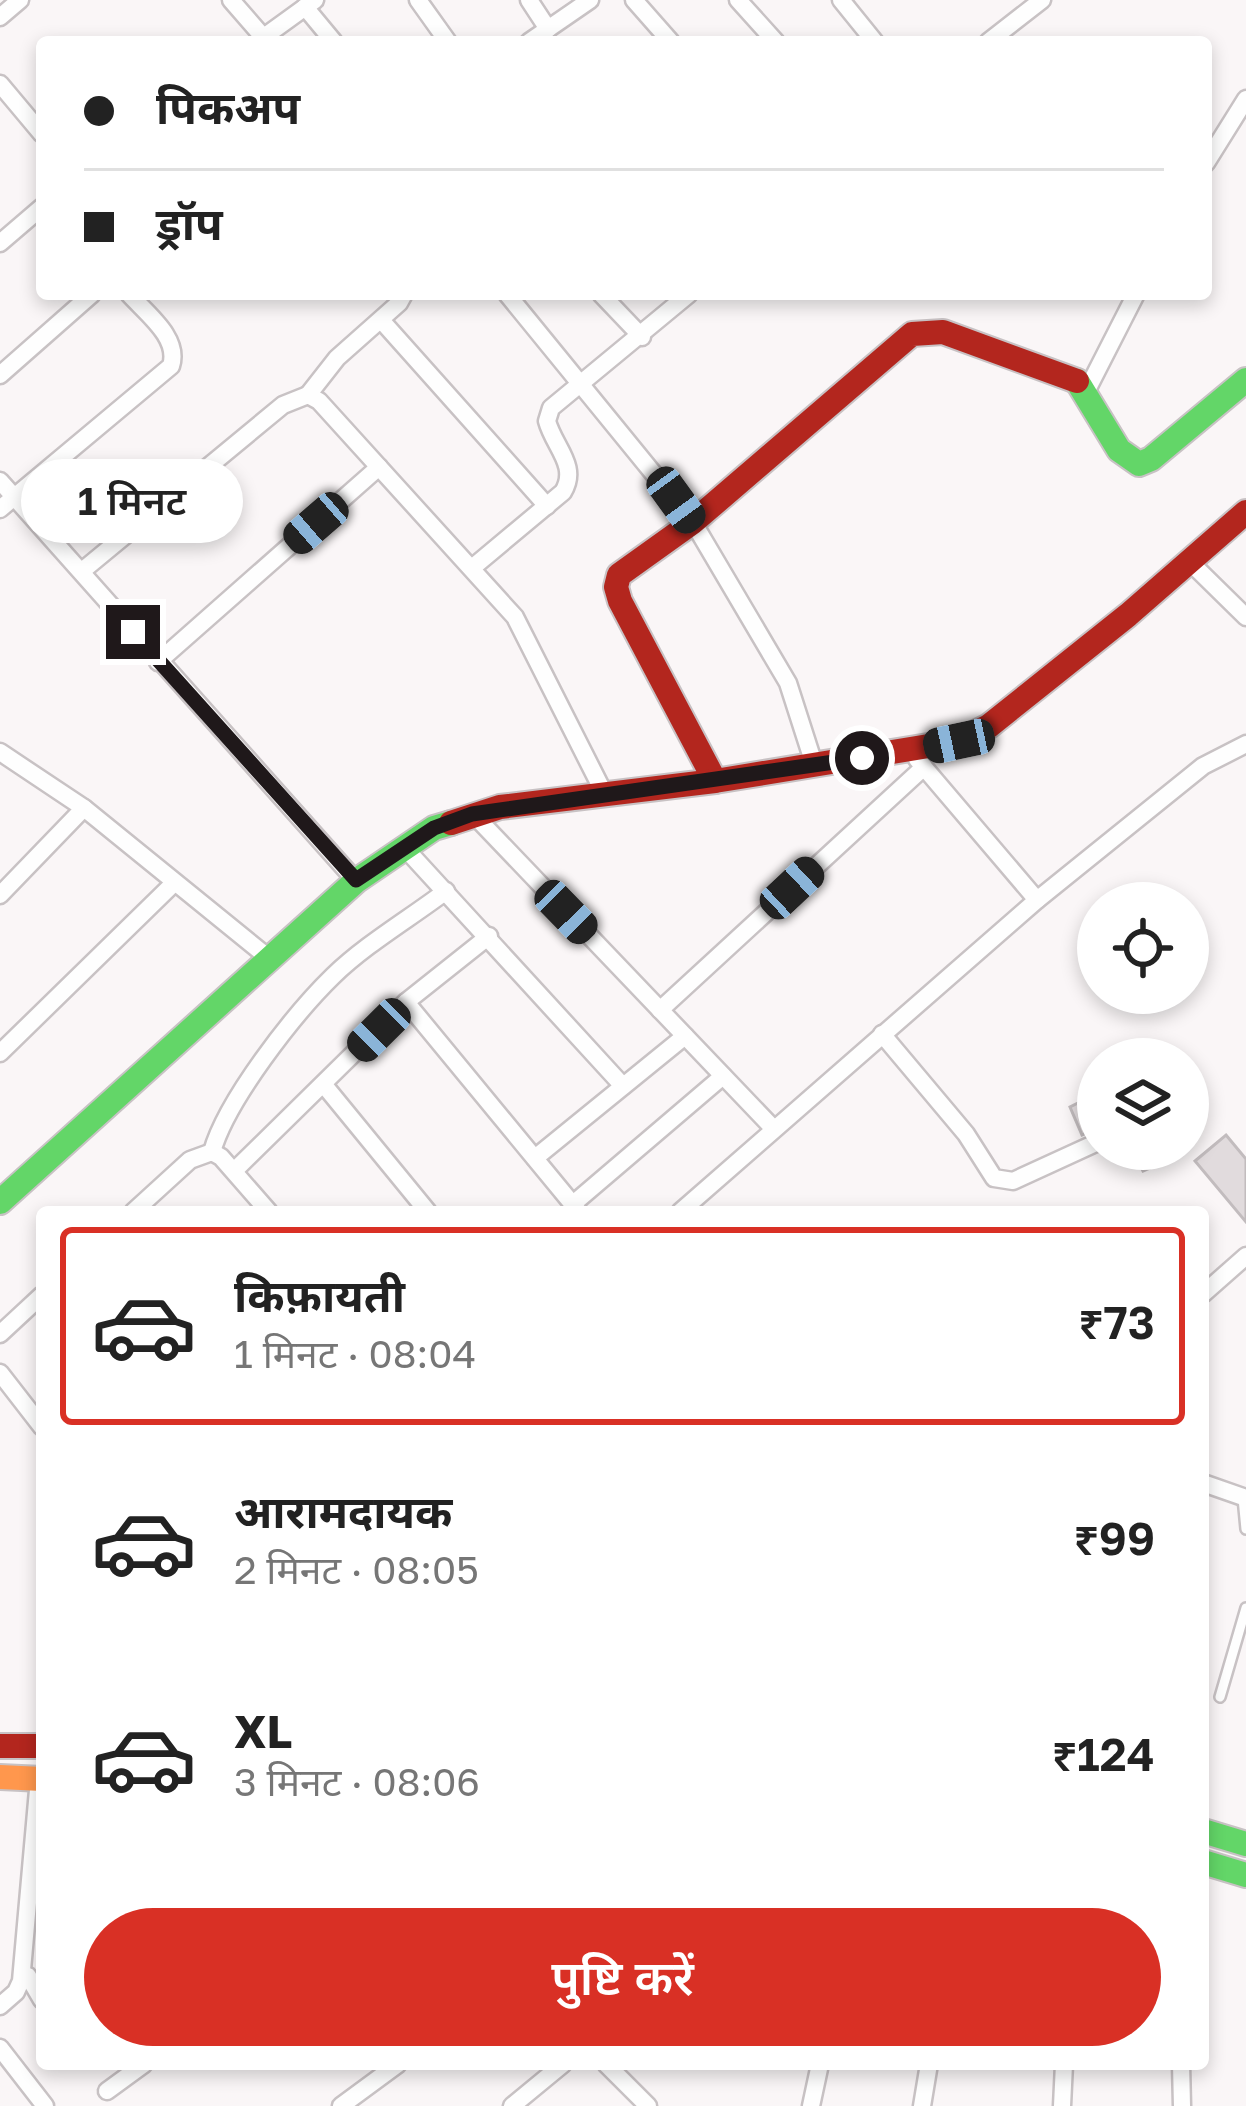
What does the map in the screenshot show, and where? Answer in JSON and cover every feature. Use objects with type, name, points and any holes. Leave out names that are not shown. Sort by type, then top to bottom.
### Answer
[{"type":"street","points":[[0,17],[20,0]]},
{"type":"street","points":[[232,0],[257,36]]},
{"type":"street","points":[[418,0],[444,36]]},
{"type":"street","points":[[529,0],[548,29]]},
{"type":"street","points":[[538,36],[590,0]]},
{"type":"street","points":[[634,0],[666,36]]},
{"type":"street","points":[[738,0],[771,36]]},
{"type":"street","points":[[841,0],[870,36]]},
{"type":"street","points":[[996,36],[1042,0]]},
{"type":"street","points":[[266,36],[310,4],[330,36]]},
{"type":"street","points":[[0,84],[36,127]]},
{"type":"street","points":[[1212,153],[1246,99]]},
{"type":"street","points":[[0,243],[36,212]]},
{"type":"street","points":[[0,375],[85,300]]},
{"type":"street","points":[[0,509],[171,366],[172,343],[134,300]]},
{"type":"street","points":[[82,571],[283,405],[308,395],[337,358],[399,300]]},
{"type":"street","points":[[511,300],[693,522],[788,683],[814,764]]},
{"type":"street","points":[[607,300],[642,337]]},
{"type":"street","points":[[472,568],[570,481],[568,464],[547,421],[551,408],[682,300]]},
{"type":"street","points":[[1087,390],[1133,300]]},
{"type":"street","points":[[381,320],[547,506]]},
{"type":"street","points":[[715,781],[616,587],[619,575],[693,522],[912,334],[943,332],[1067,376],[1087,390],[1120,452],[1139,464],[1246,380]]},
{"type":"street","points":[[308,395],[319,401],[505,604],[526,635],[604,793]]},
{"type":"street","points":[[158,662],[380,467]]},
{"type":"street","points":[[0,481],[356,880]]},
{"type":"street","points":[[0,1202],[356,880],[434,828],[472,814],[604,793],[814,764],[917,759],[989,726],[1246,512]]},
{"type":"street","points":[[1190,562],[1246,616]]},
{"type":"street","points":[[688,1206],[1037,900],[1202,766],[1246,744]]},
{"type":"street","points":[[0,752],[83,808],[270,959]]},
{"type":"street","points":[[917,759],[1037,900]]},
{"type":"street","points":[[660,1010],[917,759]]},
{"type":"street","points":[[0,895],[83,808]]},
{"type":"street","points":[[472,814],[773,1128]]},
{"type":"street","points":[[404,847],[622,1086]]},
{"type":"street","points":[[0,1053],[174,883]]},
{"type":"street","points":[[212,1152],[222,1122],[280,1038],[333,976],[446,891]]},
{"type":"street","points":[[234,1172],[406,1002],[489,936]]},
{"type":"street","points":[[406,1002],[574,1206]]},
{"type":"street","points":[[882,1034],[966,1134],[994,1178],[1013,1181],[1077,1152]]},
{"type":"street","points":[[535,1158],[685,1036]]},
{"type":"street","points":[[578,1206],[723,1076]]},
{"type":"street","points":[[324,1085],[423,1206]]},
{"type":"street","points":[[212,1152],[264,1206]]},
{"type":"street","points":[[140,1206],[190,1160],[212,1152]]},
{"type":"street","points":[[1209,1289],[1246,1256]]},
{"type":"street","points":[[0,1334],[36,1301]]},
{"type":"street","points":[[0,1373],[36,1419]]},
{"type":"street","points":[[1209,1485],[1245,1497]]},
{"type":"street","points":[[0,1746],[36,1746]]},
{"type":"street","points":[[0,1777],[36,1779]]},
{"type":"street","points":[[1209,1834],[1246,1844]]},
{"type":"street","points":[[0,2006],[30,1974],[36,1857]]},
{"type":"street","points":[[1209,1864],[1246,1875]]},
{"type":"street","points":[[0,2048],[45,2106]]},
{"type":"street","points":[[107,2091],[136,2070]]},
{"type":"street","points":[[341,2106],[390,2070]]},
{"type":"street","points":[[512,2106],[556,2070]]},
{"type":"street","points":[[612,2070],[648,2106]]},
{"type":"street","points":[[811,2106],[819,2070]]},
{"type":"street","points":[[922,2106],[928,2070]]},
{"type":"street","points":[[1062,2106],[1064,2070]]},
{"type":"street","points":[[1181,2070],[1182,2106]]},
{"type":"lane","points":[[1245,1497],[1246,1528]]},
{"type":"lane","points":[[1220,1697],[1246,1608]]},
{"type":"building","points":[[1226,1135],[1246,1159],[1246,1222],[1203,1170],[1209,1170],[1209,1149]]},
{"type":"traffic: fast","points":[[1077,381],[1119,450],[1139,464],[1246,380]]},
{"type":"traffic: fast","points":[[0,1202],[356,881],[434,828],[451,823]]},
{"type":"traffic: fast","points":[[1209,1833],[1246,1844]]},
{"type":"traffic: fast","points":[[1209,1864],[1246,1875]]},
{"type":"traffic: slow","points":[[0,1777],[36,1779]]},
{"type":"traffic: jam","points":[[715,781],[620,601],[619,575],[693,522],[912,334],[943,332],[1077,381]]},
{"type":"traffic: jam","points":[[451,823],[500,807],[715,781],[959,741],[989,726],[1128,615],[1246,512]]},
{"type":"traffic: jam","points":[[0,1746],[36,1746]]},
{"type":"route","points":[[133,632],[356,880],[434,828],[500,807],[862,758]]}]
